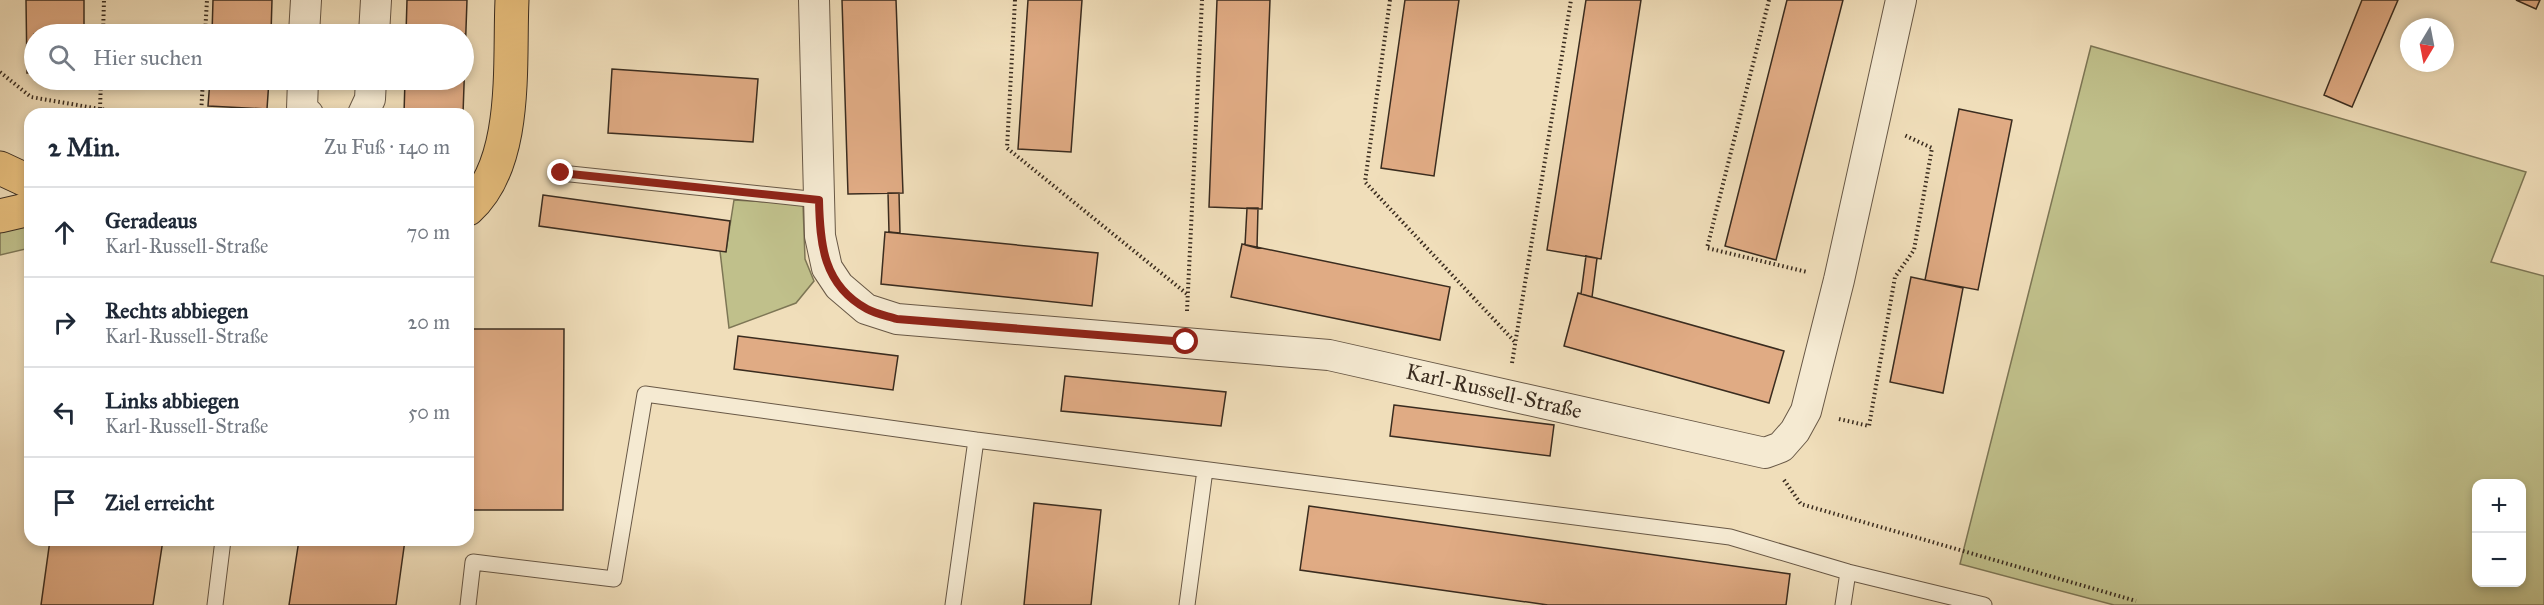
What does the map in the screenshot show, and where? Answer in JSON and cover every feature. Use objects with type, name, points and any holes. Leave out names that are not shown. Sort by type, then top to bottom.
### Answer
[{"type":"highway","points":[[474,204],[490,183],[504,145],[512,0]]},
{"type":"highway","points":[[0,168],[24,179]]},
{"type":"highway","points":[[0,216],[24,210]]},
{"type":"street","points":[[305,24],[306,0]]},
{"type":"street","points":[[375,24],[376,0]]},
{"type":"street","name":"Karl-Russell-Straße","points":[[814,0],[820,236],[827,268],[839,286],[866,309],[897,319],[1329,355],[1508,393],[1765,453]]},
{"type":"street","points":[[1765,453],[1781,447],[1795,431],[1806,411],[1839,280],[1900,0]]},
{"type":"street","points":[[302,108],[303,90]]},
{"type":"street","points":[[366,108],[370,99],[370,90]]},
{"type":"lane","points":[[561,173],[819,200]]},
{"type":"lane","points":[[468,605],[473,562],[614,579],[645,394],[976,440],[1730,537],[1848,572],[1984,605]]},
{"type":"lane","points":[[953,605],[976,440]]},
{"type":"lane","points":[[1187,605],[1206,470]]},
{"type":"lane","points":[[215,605],[222,546]]},
{"type":"lane","points":[[1843,605],[1848,572]]},
{"type":"path","points":[[103,24],[104,0]]},
{"type":"path","points":[[206,24],[207,0]]},
{"type":"path","points":[[1015,0],[1007,148],[1187,294]]},
{"type":"path","points":[[1186,342],[1202,0]]},
{"type":"path","points":[[1390,0],[1365,182],[1515,342]]},
{"type":"path","points":[[1508,393],[1571,0]]},
{"type":"path","points":[[1769,0],[1707,248],[1839,280]]},
{"type":"path","points":[[0,72],[31,97],[94,108]]},
{"type":"path","points":[[100,108],[101,90]]},
{"type":"path","points":[[201,108],[202,90]]},
{"type":"path","points":[[1806,411],[1869,426],[1895,277],[1914,250],[1932,148],[1875,122]]},
{"type":"path","points":[[1765,453],[1801,504],[2136,601]]},
{"type":"green space","points":[[2091,46],[2526,172],[2491,262],[2544,276],[2544,605],[2114,605],[1960,564]]},
{"type":"green space","points":[[734,200],[803,204],[805,259],[814,281],[796,303],[729,328],[720,251],[726,251]]},
{"type":"green space","points":[[24,224],[24,249],[0,255],[0,230]]},
{"type":"building","points":[[26,0],[84,0],[84,24],[26,24]]},
{"type":"building","points":[[213,0],[272,0],[271,24],[212,24]]},
{"type":"building","points":[[407,0],[467,0],[466,24],[406,24]]},
{"type":"building","points":[[842,0],[896,0],[903,193],[848,194]]},
{"type":"building","points":[[1028,0],[1082,0],[1071,152],[1018,149]]},
{"type":"building","points":[[1217,0],[1270,0],[1262,209],[1209,207]]},
{"type":"building","points":[[1405,0],[1459,0],[1434,176],[1381,168]]},
{"type":"building","points":[[1586,0],[1641,0],[1601,259],[1547,250]]},
{"type":"building","points":[[1787,0],[1843,0],[1776,260],[1725,246]]},
{"type":"building","points":[[2362,0],[2398,0],[2352,107],[2324,95]]},
{"type":"building","points":[[2516,0],[2540,0],[2536,9]]},
{"type":"building","points":[[612,69],[758,79],[753,142],[608,133]]},
{"type":"building","points":[[209,90],[268,90],[267,108],[208,106]]},
{"type":"building","points":[[405,90],[464,90],[463,108],[404,108]]},
{"type":"building","points":[[1959,109],[2012,120],[1978,290],[1925,280]]},
{"type":"building","points":[[888,193],[899,193],[900,233],[889,232]]},
{"type":"building","points":[[543,195],[730,221],[726,252],[539,226]]},
{"type":"building","points":[[1247,208],[1258,208],[1257,248],[1245,245]]},
{"type":"building","points":[[885,232],[1098,253],[1092,306],[881,284]]},
{"type":"building","points":[[1242,244],[1450,287],[1440,340],[1231,297]]},
{"type":"building","points":[[1586,256],[1597,258],[1592,297],[1581,294]]},
{"type":"building","points":[[1911,277],[1963,288],[1943,393],[1890,382]]},
{"type":"building","points":[[1578,293],[1784,351],[1769,403],[1564,346]]},
{"type":"building","points":[[474,329],[564,329],[563,510],[474,510]]},
{"type":"building","points":[[738,336],[898,356],[893,390],[734,369]]},
{"type":"building","points":[[1065,376],[1226,392],[1221,426],[1061,411]]},
{"type":"building","points":[[1394,405],[1554,425],[1550,456],[1390,436]]},
{"type":"building","points":[[1034,503],[1101,510],[1091,605],[1024,605]]},
{"type":"building","points":[[1309,506],[1790,574],[1786,605],[1548,605],[1300,570]]},
{"type":"building","points":[[49,546],[162,546],[153,605],[41,605]]},
{"type":"building","points":[[298,546],[404,546],[396,605],[289,605]]},
{"type":"route","points":[[561,173],[819,200],[820,236],[827,268],[839,286],[866,309],[897,319],[1186,342]]}]
